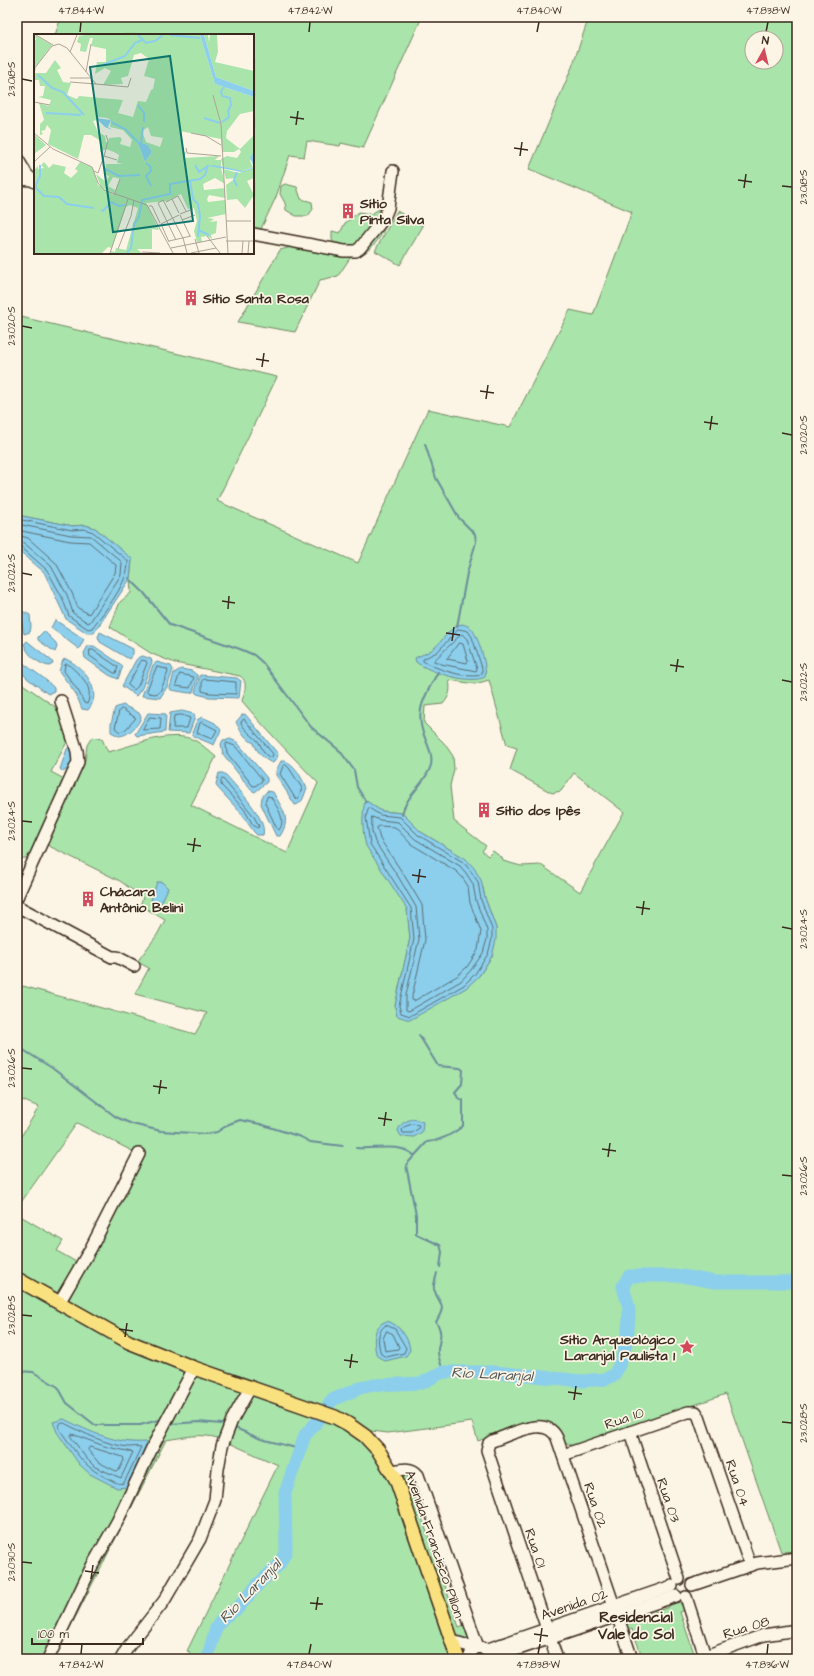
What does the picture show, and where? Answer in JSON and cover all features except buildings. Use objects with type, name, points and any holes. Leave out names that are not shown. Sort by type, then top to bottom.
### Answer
[{"type":"main road","name":"Avenida Francisco Pillon","points":[[17,1279],[110,1333],[194,1368],[335,1417],[365,1436],[378,1450],[393,1472],[458,1659]]},
{"type":"street","points":[[17,158],[33,181]]},
{"type":"street","points":[[254,234],[344,251],[356,250],[363,245],[386,212],[393,171]]},
{"type":"street","points":[[17,179],[33,181]]},
{"type":"street","points":[[17,897],[78,762],[77,752],[61,700]]},
{"type":"street","points":[[17,906],[112,957],[117,957],[134,966]]},
{"type":"street","points":[[59,1303],[91,1248],[139,1154]]},
{"type":"street","points":[[48,1659],[92,1566],[117,1522],[152,1448],[194,1368]]},
{"type":"street","points":[[121,1659],[132,1641],[164,1601],[200,1539],[215,1500],[222,1446],[232,1420],[250,1388]]},
{"type":"street","name":"Rua 10","points":[[563,1455],[688,1412],[696,1412]]},
{"type":"street","name":"Rua 04","points":[[696,1412],[750,1565]]},
{"type":"street","name":"Rua 02","points":[[487,1446],[489,1443],[536,1426],[544,1426],[552,1430],[556,1435],[632,1659]]},
{"type":"street","name":"Rua 03","points":[[630,1432],[678,1589],[706,1657]]},
{"type":"street","name":"Rua 01","points":[[487,1446],[557,1659]]},
{"type":"street","points":[[393,1472],[408,1469],[415,1471],[418,1475],[483,1652]]},
{"type":"street","points":[[678,1589],[691,1592],[692,1585],[750,1565],[797,1558]]},
{"type":"street","name":"Avenida 02","points":[[483,1652],[549,1633],[678,1589]]},
{"type":"street","name":"Rua 08","points":[[706,1657],[764,1635],[797,1630]]},
{"type":"street","points":[[452,1641],[483,1652]]},
{"type":"street","points":[[469,1659],[470,1653],[483,1652]]},
{"type":"green space","points":[[61,17],[422,17],[363,148],[341,143],[340,146],[307,141],[304,157],[290,155],[276,197],[260,231],[254,229],[254,34],[55,34]]},
{"type":"green space","points":[[589,17],[797,17],[797,1551],[781,1552],[726,1394],[574,1446],[564,1443],[555,1427],[544,1421],[525,1424],[478,1441],[472,1422],[388,1433],[371,1431],[363,1440],[374,1453],[387,1474],[450,1659],[186,1659],[190,1652],[187,1651],[278,1465],[218,1438],[205,1436],[186,1437],[166,1440],[54,1659],[17,1659],[17,1286],[62,1313],[142,1156],[77,1123],[17,1208],[17,1143],[39,1107],[17,1098],[17,994],[23,986],[195,1034],[207,1013],[135,994],[149,968],[137,962],[157,935],[165,920],[140,905],[143,898],[120,881],[45,844],[85,760],[87,745],[92,737],[102,739],[108,752],[140,742],[164,737],[187,737],[196,741],[216,757],[191,805],[287,853],[318,783],[270,733],[242,701],[245,691],[243,678],[240,676],[175,663],[152,654],[110,627],[120,602],[131,593],[130,579],[132,560],[95,528],[85,525],[73,526],[17,515],[17,316],[277,377],[217,501],[358,563],[428,409],[510,427],[570,310],[593,315],[632,212],[529,169],[572,67]],"holes":[[[449,680],[475,684],[489,680],[507,745],[517,748],[510,770],[552,793],[561,791],[574,773],[624,812],[580,892],[541,865],[521,866],[503,861],[502,858],[493,851],[488,856],[482,851],[486,846],[454,821],[450,786],[454,769],[453,756],[444,743],[424,723],[425,706],[443,704],[449,696]],[[366,801],[381,811],[402,813],[421,832],[466,859],[483,888],[496,928],[492,956],[479,976],[395,1006],[410,938],[407,908],[392,883]]]},
{"type":"green space","points":[[285,184],[297,187],[301,199],[312,202],[313,209],[308,216],[296,216],[286,210],[285,203],[280,194],[281,186]]},
{"type":"green space","points":[[381,208],[391,210],[386,226],[377,241],[365,252],[350,258],[338,276],[320,280],[295,332],[238,322],[280,250],[291,247],[335,255],[336,245],[332,240],[332,231],[340,233],[345,223],[359,212],[371,214]]},
{"type":"green space","points":[[397,211],[423,226],[400,265],[375,251]]},
{"type":"green space","points":[[17,680],[54,706],[60,715],[68,740],[51,772],[68,781],[32,858],[17,860]]},
{"type":"green space","points":[[17,1214],[63,1241],[57,1251],[78,1263],[62,1291],[58,1293],[17,1272]]},
{"type":"green space","points":[[407,1473],[413,1475],[416,1483],[411,1485],[459,1627],[464,1625],[473,1653],[477,1651],[485,1655],[485,1659],[463,1659],[402,1479]]},
{"type":"green space","points":[[674,1601],[680,1603],[685,1610],[680,1612],[695,1656],[700,1655],[702,1659],[643,1659],[632,1629],[627,1630],[627,1619],[636,1613],[638,1618],[669,1607],[668,1602]]},
{"type":"water","points":[[17,515],[73,526],[85,525],[95,528],[132,559],[130,579],[94,633],[87,633],[66,619],[44,572],[17,549]]},
{"type":"water","points":[[22,611],[30,615],[30,632],[24,634],[20,613]]},
{"type":"water","points":[[55,620],[84,639],[79,649],[51,628]]},
{"type":"water","points":[[462,624],[471,628],[477,637],[484,659],[486,673],[485,677],[470,679],[450,676],[430,670],[416,662],[415,658],[433,649],[453,628]]},
{"type":"water","points":[[44,631],[56,643],[57,647],[55,652],[38,640],[38,637]]},
{"type":"water","points":[[100,632],[133,649],[133,654],[129,659],[100,642],[98,637]]},
{"type":"water","points":[[27,641],[52,661],[53,664],[49,666],[45,665],[34,658],[25,648],[24,644]]},
{"type":"water","points":[[88,646],[94,646],[123,666],[118,679],[109,675],[85,658],[84,653]]},
{"type":"water","points":[[143,656],[151,659],[152,662],[142,688],[136,696],[122,686],[136,660]]},
{"type":"water","points":[[17,657],[50,684],[54,688],[54,691],[48,694],[28,679],[17,668]]},
{"type":"water","points":[[66,659],[79,668],[90,681],[94,696],[88,710],[82,709],[76,694],[59,671],[63,660]]},
{"type":"water","points":[[157,662],[171,666],[173,670],[167,687],[160,698],[142,696],[153,665]]},
{"type":"water","points":[[181,669],[192,671],[198,676],[193,692],[189,693],[171,690],[170,688],[174,673]]},
{"type":"water","points":[[200,675],[237,678],[241,681],[239,698],[209,697],[197,694],[195,692]]},
{"type":"water","points":[[123,705],[139,713],[141,717],[133,730],[119,736],[111,732],[111,724],[115,708]]},
{"type":"water","points":[[182,711],[194,714],[195,717],[189,733],[168,732],[170,713]]},
{"type":"water","points":[[148,713],[166,714],[165,732],[137,736],[135,734]]},
{"type":"water","points":[[245,714],[278,754],[273,763],[261,755],[254,743],[246,737],[239,728],[236,722],[242,715]]},
{"type":"water","points":[[202,717],[215,723],[221,730],[214,745],[193,736],[192,733],[197,720]]},
{"type":"water","points":[[230,739],[237,742],[267,778],[267,782],[255,792],[251,790],[223,754],[221,744],[223,740]]},
{"type":"water","points":[[69,747],[73,757],[69,767],[63,772],[60,769]]},
{"type":"water","points":[[281,761],[286,761],[293,766],[307,788],[303,799],[298,804],[295,805],[276,775],[276,771]]},
{"type":"water","points":[[219,773],[223,773],[227,776],[251,804],[261,821],[263,835],[257,835],[254,832],[240,812],[217,787],[216,784]]},
{"type":"water","points":[[267,791],[273,792],[284,814],[284,830],[280,836],[276,836],[261,804],[262,797]]},
{"type":"water","points":[[365,800],[381,811],[402,813],[421,832],[466,859],[474,868],[481,880],[485,898],[496,928],[496,940],[492,956],[479,976],[466,988],[410,1020],[397,1016],[395,1006],[410,938],[407,909],[366,846],[363,823]]},
{"type":"water","points":[[157,882],[162,882],[168,888],[160,906],[155,905],[151,900]]},
{"type":"water","points":[[413,1119],[423,1122],[422,1132],[414,1137],[401,1136],[398,1131],[400,1126]]},
{"type":"water","points":[[387,1321],[399,1328],[408,1340],[410,1350],[406,1356],[385,1361],[377,1356],[374,1341],[376,1331],[379,1326]]},
{"type":"water","points":[[64,1419],[93,1433],[113,1439],[145,1442],[147,1446],[127,1487],[117,1488],[90,1474],[79,1464],[57,1432],[53,1422]]},
{"type":"waterway","points":[[425,444],[436,478],[459,518],[475,534],[476,542],[467,573],[457,627]]},
{"type":"waterway","points":[[129,578],[144,593],[170,625],[240,649],[254,655],[263,663],[311,727],[340,751],[354,770],[357,787],[366,802]]},
{"type":"waterway","points":[[402,815],[407,802],[425,778],[431,765],[431,754],[420,719],[422,703],[438,672]]},
{"type":"waterway","points":[[419,1035],[438,1066],[460,1068],[463,1070],[462,1084],[455,1092],[458,1098],[463,1100],[463,1126],[446,1137],[427,1142],[406,1165],[416,1215],[416,1234],[440,1245],[442,1252],[440,1267]]},
{"type":"waterway","points":[[17,1046],[52,1068],[116,1117],[132,1124],[161,1131],[206,1134],[217,1132],[229,1124],[240,1120],[260,1124],[301,1137],[310,1142],[343,1146]]},
{"type":"waterway","points":[[356,1148],[386,1147],[401,1149],[414,1155]]},
{"type":"waterway","points":[[437,1273],[434,1289],[442,1307],[440,1316],[436,1322],[440,1332],[438,1352],[443,1372]]},
{"type":"waterway","name":"Rio Laranjal","points":[[207,1659],[216,1628],[223,1618],[238,1608],[259,1583],[279,1565],[286,1551],[285,1493],[305,1435],[317,1422],[332,1400],[360,1388],[374,1385],[422,1383],[443,1372],[495,1372],[581,1381],[606,1379],[614,1375],[618,1368],[626,1344],[629,1311],[623,1286],[629,1276],[682,1276],[715,1282],[797,1282]]},
{"type":"waterway","points":[[17,1371],[33,1372],[58,1387],[67,1403],[95,1425],[140,1425],[159,1420]]},
{"type":"waterway","points":[[170,1424],[198,1422],[222,1424]]},
{"type":"waterway","points":[[233,1427],[261,1439],[300,1449]]},
{"type":"place","name":"Sítio Pinta Silva","points":[[348,211]]},
{"type":"place","name":"Sítio Santa Rosa","points":[[191,298]]},
{"type":"place","name":"Sítio dos Ipês","points":[[484,810]]},
{"type":"place","name":"Chácara Antônio Belini","points":[[88,899]]},
{"type":"place","name":"Sítio Arqueológico Laranjal Paulista 1","points":[[687,1347]]},
{"type":"district","name":"Residencial Vale do Sol","points":[[636,1626]]}]
